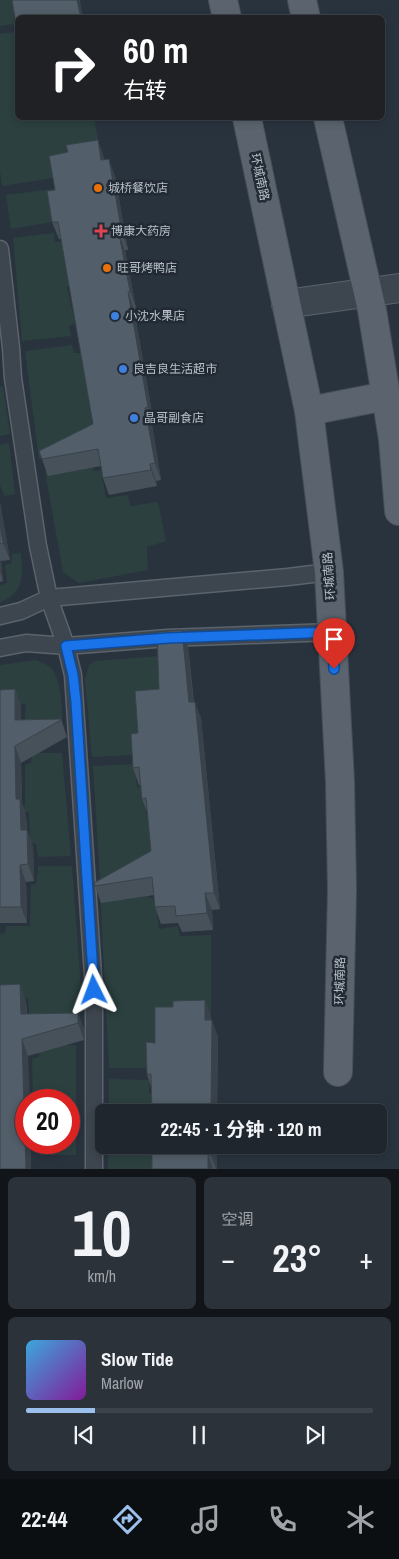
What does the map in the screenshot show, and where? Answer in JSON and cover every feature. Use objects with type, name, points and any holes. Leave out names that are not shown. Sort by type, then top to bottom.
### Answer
[{"type":"main road","points":[[223,0],[226,15]]},
{"type":"main road","points":[[302,0],[305,15]]},
{"type":"main road","name":"环城南路","points":[[247,120],[310,411],[329,572],[340,782],[342,890],[338,1072]]},
{"type":"main road","points":[[328,120],[370,301],[393,439],[399,511]]},
{"type":"main road","points":[[310,411],[386,396]]},
{"type":"street","points":[[288,314],[370,301],[399,288]]},
{"type":"street","points":[[370,301],[399,306]]},
{"type":"lane","points":[[0,249],[13,378],[38,546],[50,598],[66,646],[73,675],[94,990],[94,1169]]},
{"type":"lane","points":[[0,616],[21,611],[50,598],[329,572]]},
{"type":"lane","points":[[0,648],[26,643],[66,646],[168,638],[333,632]]},
{"type":"green space","points":[[0,0],[16,0],[18,13],[14,16],[14,24],[0,26]]},
{"type":"green space","points":[[15,32],[15,120],[94,120],[101,154],[53,170],[53,178],[2,186],[0,171],[0,34]]},
{"type":"green space","points":[[54,189],[58,204],[50,205],[52,222],[11,229],[6,195]]},
{"type":"green space","points":[[54,233],[55,242],[62,242],[75,283],[67,287],[75,323],[69,326],[71,336],[22,341],[13,238]]},
{"type":"green space","points":[[72,345],[74,353],[82,353],[94,439],[89,450],[39,459],[25,351]]},
{"type":"green space","points":[[3,386],[10,434],[0,436],[0,387]]},
{"type":"green space","points":[[9,443],[15,494],[4,496],[0,485],[0,445]]},
{"type":"green space","points":[[92,462],[94,471],[101,470],[106,498],[128,495],[130,506],[158,502],[166,541],[147,547],[148,570],[79,583],[63,572],[45,471]]},
{"type":"green space","points":[[21,553],[22,577],[18,588],[14,594],[0,603],[0,585],[7,583],[5,565],[11,564],[12,554]]},
{"type":"green space","points":[[189,654],[193,693],[162,697],[141,746],[134,755],[92,757],[85,680],[89,665],[95,661]]},
{"type":"green space","points":[[36,660],[50,667],[55,673],[60,692],[63,740],[32,741],[24,733],[26,704],[4,703],[0,695],[0,665]]},
{"type":"green space","points":[[32,753],[62,753],[71,856],[38,857],[36,844],[30,843],[29,812],[8,812],[8,806],[25,806],[25,765],[31,763]]},
{"type":"green space","points":[[134,764],[137,787],[142,788],[147,818],[167,817],[153,866],[100,881],[93,766]]},
{"type":"green space","points":[[38,866],[72,866],[81,988],[79,1031],[30,1028],[28,998],[9,999],[0,988],[0,934],[5,933],[6,926],[30,926],[31,885],[36,884]]},
{"type":"green space","points":[[148,887],[149,898],[155,899],[159,929],[178,926],[180,936],[211,935],[211,1013],[176,1014],[157,1056],[149,1068],[109,1068],[100,890]]},
{"type":"green space","points":[[76,1045],[76,1089],[33,1089],[32,1059],[39,1057],[39,1046]]},
{"type":"green space","points":[[109,1079],[149,1080],[149,1093],[155,1095],[154,1104],[109,1104]]},
{"type":"green space","points":[[41,1154],[76,1154],[76,1155]]},
{"type":"green space","points":[[108,1154],[154,1154],[155,1169],[108,1169]]},
{"type":"building","points":[[12,0],[77,0],[80,15],[15,15],[15,18]]},
{"type":"building","points":[[98,140],[101,160],[109,159],[122,233],[119,234],[130,291],[128,292],[148,407],[145,408],[155,463],[150,464],[151,470],[103,478],[98,449],[42,459],[39,451],[93,424],[58,222],[52,222],[47,191],[55,190],[49,156],[68,152],[66,145]]},
{"type":"building","points":[[0,523],[3,543],[0,544]]},
{"type":"building","points":[[182,630],[189,702],[195,702],[214,893],[205,893],[207,913],[176,916],[175,906],[155,907],[152,877],[95,886],[94,883],[151,851],[146,798],[142,799],[139,767],[133,768],[131,734],[138,733],[135,691],[159,689],[157,632]]},
{"type":"building","points":[[15,689],[15,720],[61,720],[15,746],[16,799],[20,799],[21,830],[27,830],[28,864],[20,865],[21,907],[0,907],[0,690]]},
{"type":"building","points":[[20,984],[21,1014],[78,1013],[78,1023],[22,1039],[24,1089],[15,1089],[15,1154],[26,1154],[26,1169],[0,1169],[0,985]]},
{"type":"building","points":[[205,1000],[205,1020],[212,1020],[211,1104],[152,1104],[151,1074],[147,1074],[146,1042],[155,1043],[155,1007],[173,1007],[173,1001]]},
{"type":"building","points":[[152,1154],[211,1154],[208,1155],[208,1169],[152,1169]]},
{"type":"place","name":"城桥餐饮店","points":[[98,188]]},
{"type":"place","name":"博康大药房","points":[[101,231]]},
{"type":"place","name":"旺哥烤鸭店","points":[[107,268]]},
{"type":"place","name":"小沈水果店","points":[[115,316]]},
{"type":"place","name":"良吉良生活超市","points":[[123,369]]},
{"type":"place","name":"晶哥副食店","points":[[134,418]]},
{"type":"route","points":[[94,990],[76,702],[73,675],[66,646],[168,638],[333,632],[334,669]]}]
